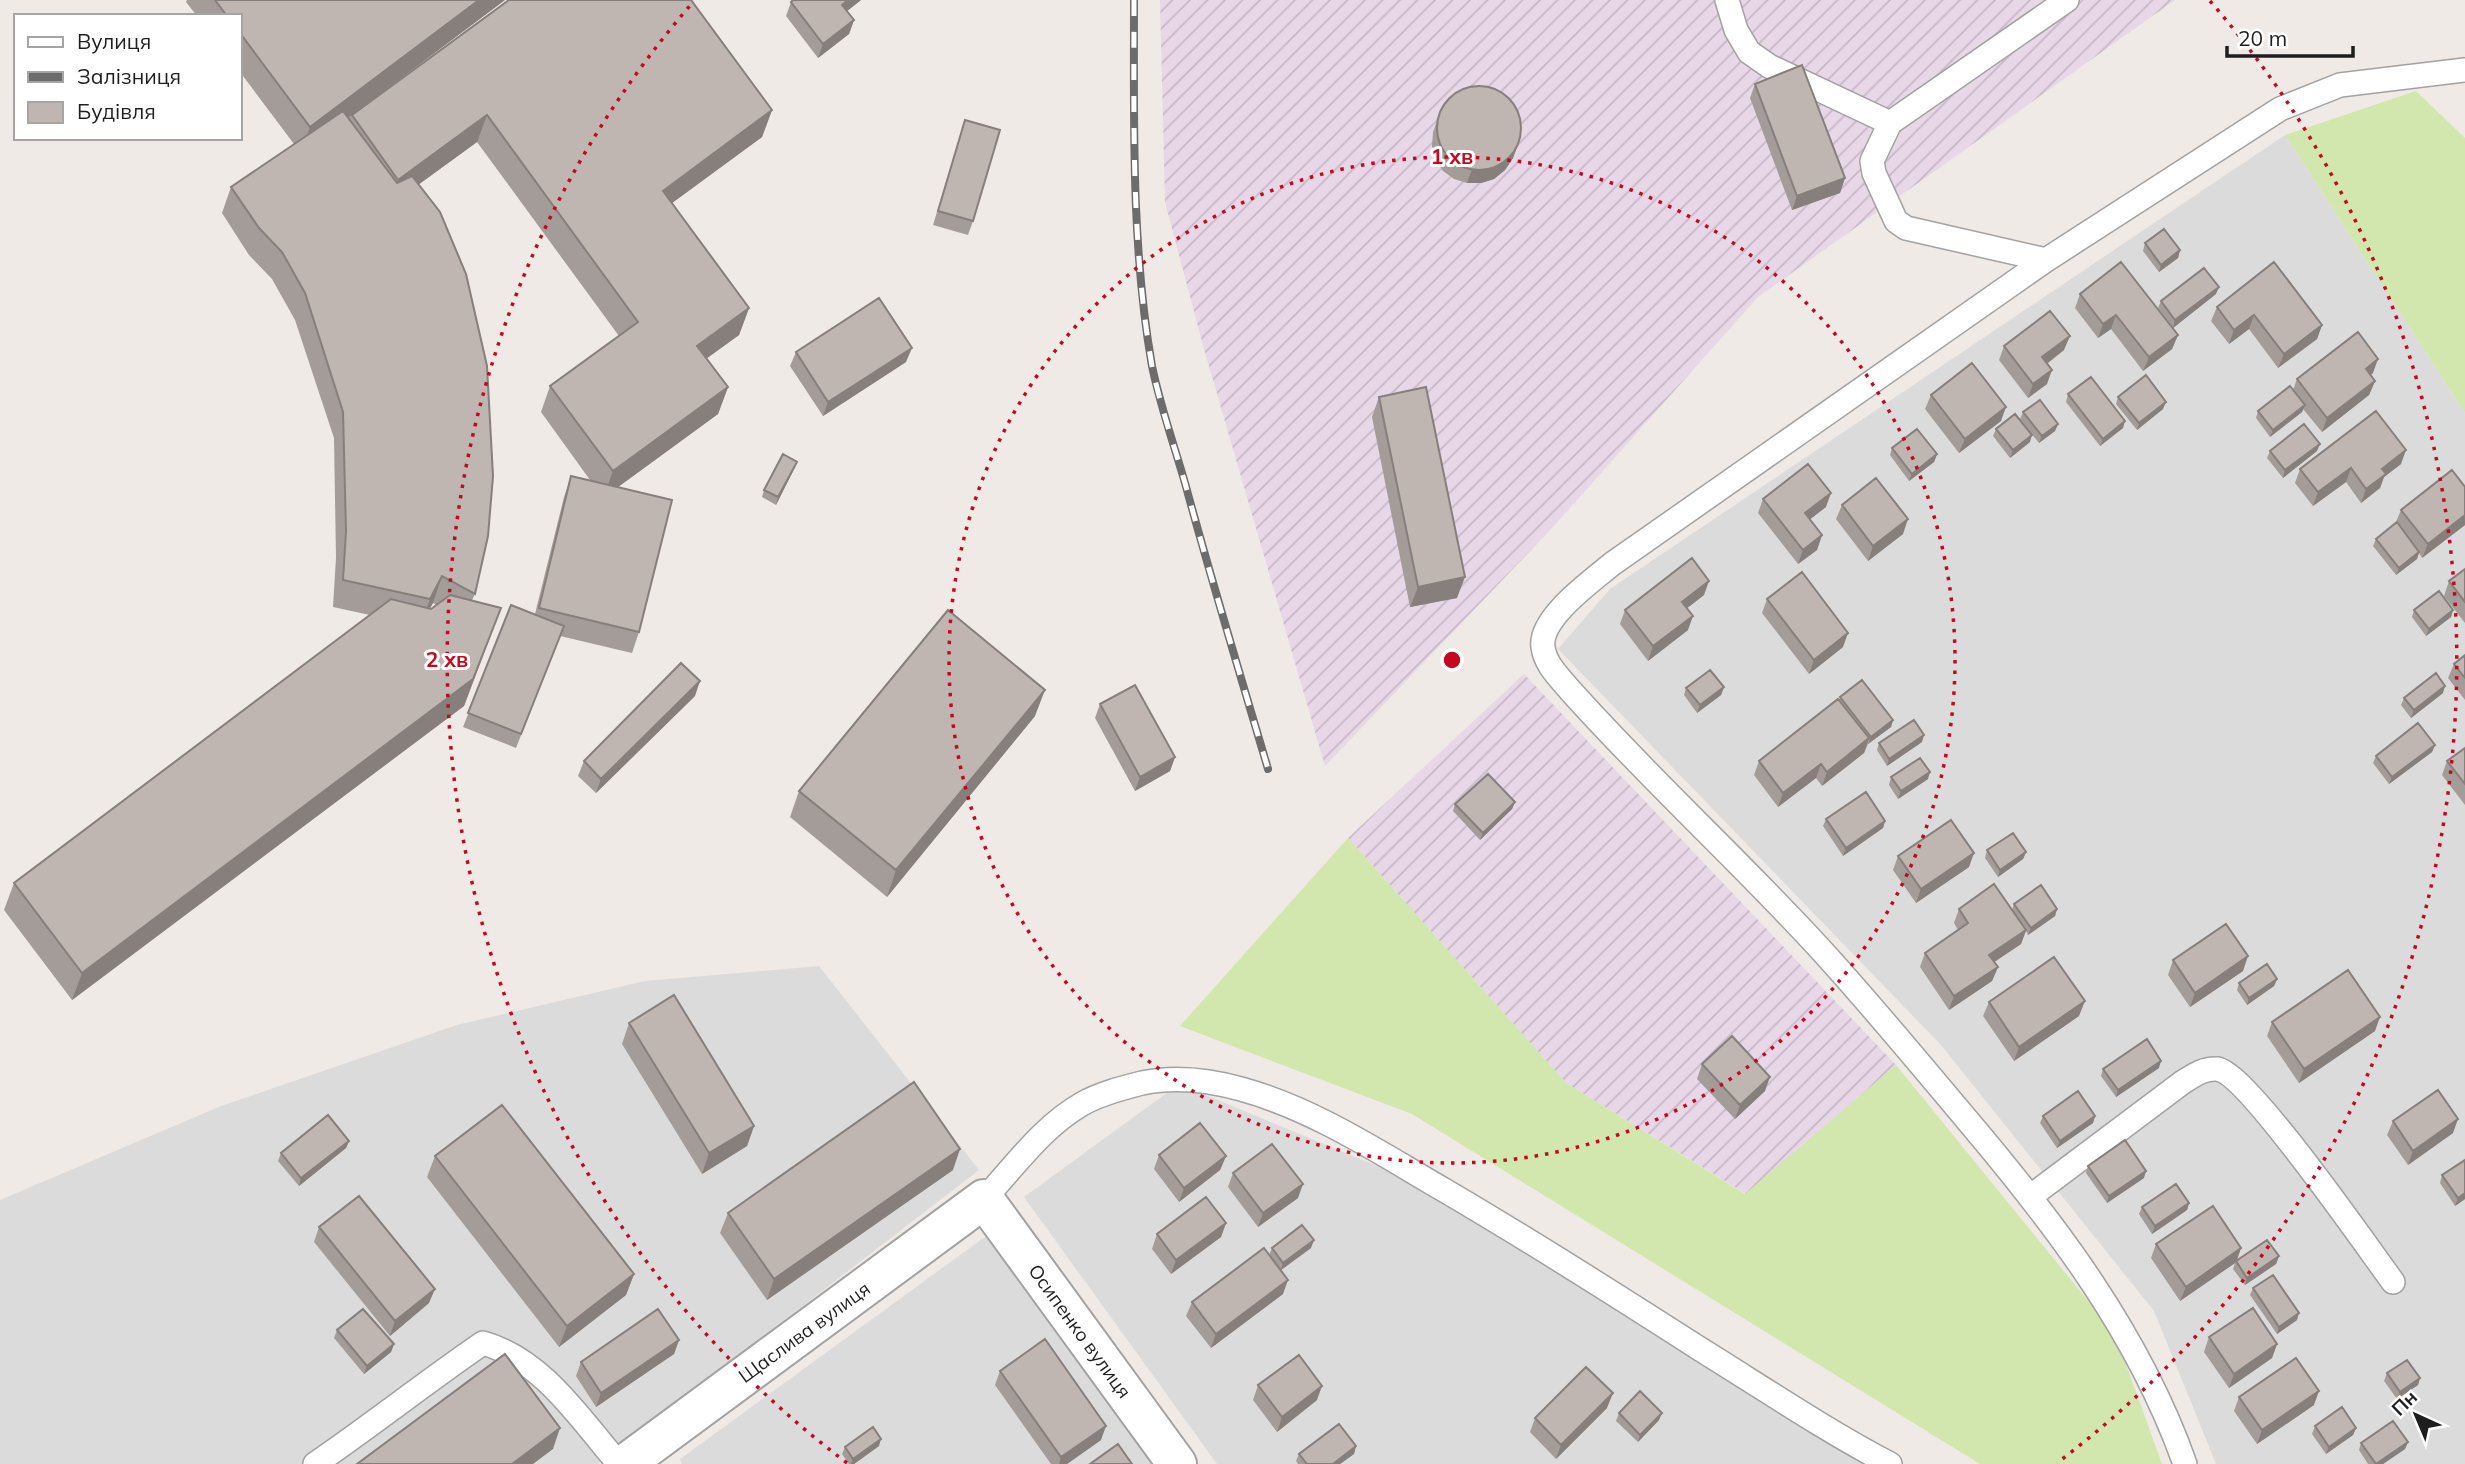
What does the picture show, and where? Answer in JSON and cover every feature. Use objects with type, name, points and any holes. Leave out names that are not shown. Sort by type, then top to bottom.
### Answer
[{"type":"street","name":"Щаслива вулиця","points":[[633,1461],[984,1199]]},
{"type":"street","name":"Осипенко вулиця","points":[[984,1199],[1177,1464]]},
{"type":"lane","points":[[1727,0],[1736,30],[1749,52],[1769,66],[1890,123]]},
{"type":"lane","points":[[2046,261],[1906,228],[1896,221],[1874,173],[1872,161],[1890,123],[2059,2]]},
{"type":"lane","points":[[2185,1464],[2148,1379],[2123,1331],[2092,1279],[2031,1196],[1822,952],[1584,706],[1552,669],[1542,645],[1545,633],[1559,612],[1612,564],[2046,261],[2280,109],[2340,85],[2465,70]]},
{"type":"lane","points":[[2031,1196],[2183,1082],[2202,1071],[2218,1069],[2232,1077],[2263,1108],[2393,1282]]},
{"type":"lane","points":[[984,1199],[1034,1143],[1059,1119],[1084,1102],[1143,1083],[1166,1080],[1189,1079],[1242,1089],[1281,1103],[1343,1132],[1399,1164],[1551,1254],[1742,1376],[1890,1464]]},
{"type":"lane","points":[[315,1464],[483,1343],[500,1348],[531,1366],[633,1461]]},
{"type":"shaded area","points":[[1160,0],[2175,0],[1758,297],[1553,527],[1325,766],[1204,349],[1165,202]]},
{"type":"shaded area","points":[[2285,135],[2465,413],[2465,1464],[2216,1464],[2154,1311],[1941,1045],[1558,649],[1610,589]]},
{"type":"shaded area","points":[[1524,674],[1896,1065],[1746,1194],[1566,1083],[1348,838]]},
{"type":"shaded area","points":[[819,966],[979,1170],[598,1464],[0,1464],[0,1200],[221,1106],[457,1025],[645,981]]},
{"type":"shaded area","points":[[1179,1084],[1399,1175],[1880,1464],[1217,1464],[1024,1197]]},
{"type":"shaded area","points":[[993,1231],[1159,1464],[682,1464],[680,1459]]},
{"type":"green space","points":[[2416,91],[2465,138],[2465,413],[2285,135]]},
{"type":"green space","points":[[1348,838],[1566,1083],[1745,1194],[1896,1065],[2115,1334],[2162,1464],[1980,1464],[1412,1114],[1180,1026]]},
{"type":"building","points":[[215,0],[479,0],[310,127],[242,36],[242,14],[226,14]]},
{"type":"building","points":[[509,0],[691,0],[772,110],[663,191],[749,308],[697,346],[728,387],[613,471],[550,386],[638,322],[487,115],[398,180],[352,115]]},
{"type":"building","points":[[848,0],[842,5],[854,20],[823,44],[791,2]]},
{"type":"building","points":[[1802,65],[1845,178],[1797,196],[1755,84]]},
{"type":"building","points":[[1479,86],[1502,93],[1514,105],[1521,128],[1514,151],[1502,163],[1479,170],[1456,163],[1444,151],[1437,128],[1444,105],[1456,93]]},
{"type":"building","points":[[343,111],[397,183],[412,176],[440,212],[466,274],[487,366],[493,476],[488,536],[475,594],[442,576],[430,599],[343,580],[346,531],[343,412],[305,293],[282,252],[259,228],[231,187]]},
{"type":"building","points":[[965,120],[1000,130],[973,221],[938,211]]},
{"type":"building","points":[[2164,229],[2180,250],[2161,265],[2145,243]]},
{"type":"building","points":[[2121,262],[2178,335],[2149,357],[2116,315],[2103,324],[2080,294]]},
{"type":"building","points":[[2274,262],[2322,325],[2284,354],[2254,315],[2234,330],[2217,307]]},
{"type":"building","points":[[2204,268],[2219,287],[2175,320],[2161,301]]},
{"type":"building","points":[[879,298],[912,348],[828,402],[796,352]]},
{"type":"building","points":[[2050,311],[2070,336],[2042,357],[2052,370],[2033,384],[2004,346]]},
{"type":"building","points":[[2358,332],[2378,359],[2366,369],[2375,381],[2327,418],[2297,379]]},
{"type":"building","points":[[1972,363],[2006,407],[1965,439],[1931,395]]},
{"type":"building","points":[[2146,375],[2166,402],[2139,423],[2118,397]]},
{"type":"building","points":[[2091,377],[2125,421],[2103,439],[2068,394]]},
{"type":"building","points":[[2290,386],[2305,405],[2273,430],[2258,411]]},
{"type":"building","points":[[1426,387],[1465,577],[1418,587],[1379,397]]},
{"type":"building","points":[[2040,400],[2058,424],[2042,436],[2023,412]]},
{"type":"building","points":[[2376,411],[2406,450],[2382,469],[2386,474],[2366,489],[2351,468],[2318,492],[2300,469]]},
{"type":"building","points":[[2015,414],[2032,435],[2013,450],[1996,429]]},
{"type":"building","points":[[2304,424],[2320,444],[2285,470],[2270,451]]},
{"type":"building","points":[[1917,429],[1937,454],[1912,474],[1892,448]]},
{"type":"building","points":[[783,454],[797,462],[778,497],[764,490]]},
{"type":"building","points":[[1808,464],[1831,493],[1805,513],[1822,535],[1803,550],[1763,499]]},
{"type":"building","points":[[2452,470],[2465,487],[2465,515],[2428,544],[2401,510]]},
{"type":"building","points":[[571,476],[672,500],[639,632],[539,608]]},
{"type":"building","points":[[1876,478],[1908,519],[1873,546],[1842,505]]},
{"type":"building","points":[[2397,522],[2419,552],[2399,568],[2376,539]]},
{"type":"building","points":[[1692,558],[1709,581],[1682,602],[1693,616],[1653,646],[1625,610]]},
{"type":"building","points":[[2465,569],[2465,602],[2449,581]]},
{"type":"building","points":[[1802,572],[1848,633],[1814,660],[1767,599]]},
{"type":"building","points":[[2439,591],[2453,610],[2429,629],[2414,610]]},
{"type":"building","points":[[450,595],[501,608],[473,679],[82,973],[14,883],[391,599],[431,609]]},
{"type":"building","points":[[511,605],[564,626],[521,734],[468,713]]},
{"type":"building","points":[[948,610],[1045,690],[896,870],[799,791]]},
{"type":"building","points":[[2465,655],[2465,678],[2454,664]]},
{"type":"building","points":[[681,663],[700,681],[601,779],[584,761]]},
{"type":"building","points":[[1710,670],[1724,687],[1700,705],[1686,688]]},
{"type":"building","points":[[2436,673],[2445,686],[2414,710],[2404,698]]},
{"type":"building","points":[[1862,680],[1893,720],[1871,737],[1840,697]]},
{"type":"building","points":[[1135,685],[1175,757],[1140,777],[1100,704]]},
{"type":"building","points":[[1838,699],[1869,738],[1827,772],[1821,764],[1783,793],[1759,761]]},
{"type":"building","points":[[1914,720],[1924,735],[1889,759],[1879,743]]},
{"type":"building","points":[[2418,723],[2435,745],[2392,777],[2376,756]]},
{"type":"building","points":[[2465,748],[2465,784],[2447,761]]},
{"type":"building","points":[[1920,758],[1930,772],[1901,791],[1891,777]]},
{"type":"building","points":[[1488,774],[1515,802],[1483,833],[1455,804]]},
{"type":"building","points":[[1866,792],[1885,821],[1846,848],[1826,819]]},
{"type":"building","points":[[1951,820],[1974,853],[1921,889],[1898,856]]},
{"type":"building","points":[[2013,833],[2026,852],[2000,870],[1987,850]]},
{"type":"building","points":[[1994,884],[2026,930],[1989,955],[1998,967],[1954,996],[1925,953],[1968,923],[1959,909]]},
{"type":"building","points":[[2041,885],[2057,909],[2031,928],[2014,904]]},
{"type":"building","points":[[2226,924],[2248,956],[2195,993],[2173,960]]},
{"type":"building","points":[[2054,957],[2085,1001],[2019,1047],[1989,1002]]},
{"type":"building","points":[[2267,964],[2277,979],[2249,998],[2239,983]]},
{"type":"building","points":[[2348,970],[2380,1017],[2304,1069],[2272,1022]]},
{"type":"building","points":[[674,995],[754,1126],[709,1153],[629,1023]]},
{"type":"building","points":[[1732,1036],[1770,1077],[1740,1105],[1702,1064]]},
{"type":"building","points":[[2147,1039],[2161,1061],[2118,1090],[2103,1069]]},
{"type":"building","points":[[914,1082],[960,1149],[774,1279],[728,1213]]},
{"type":"building","points":[[2438,1090],[2458,1119],[2413,1151],[2393,1121]]},
{"type":"building","points":[[2078,1091],[2095,1116],[2060,1141],[2043,1116]]},
{"type":"building","points":[[502,1105],[634,1274],[567,1326],[435,1156]]},
{"type":"building","points":[[328,1115],[349,1141],[301,1178],[281,1153]]},
{"type":"building","points":[[1200,1123],[1226,1156],[1184,1188],[1159,1155]]},
{"type":"building","points":[[2125,1140],[2146,1171],[2109,1196],[2088,1166]]},
{"type":"building","points":[[1272,1144],[1303,1184],[1263,1213],[1233,1173]]},
{"type":"building","points":[[2465,1160],[2465,1193],[2458,1198],[2442,1175]]},
{"type":"building","points":[[2176,1184],[2189,1203],[2155,1226],[2142,1207]]},
{"type":"building","points":[[359,1196],[435,1289],[395,1321],[319,1227]]},
{"type":"building","points":[[1206,1197],[1226,1223],[1176,1260],[1157,1234]]},
{"type":"building","points":[[2213,1206],[2241,1248],[2186,1287],[2156,1244]]},
{"type":"building","points":[[1302,1225],[1314,1240],[1283,1263],[1272,1248]]},
{"type":"building","points":[[2267,1240],[2279,1256],[2247,1278],[2236,1261]]},
{"type":"building","points":[[1264,1248],[1288,1280],[1216,1334],[1192,1302]]},
{"type":"building","points":[[2273,1275],[2299,1313],[2279,1327],[2253,1288]]},
{"type":"building","points":[[2253,1308],[2277,1344],[2234,1374],[2209,1337]]},
{"type":"building","points":[[363,1309],[394,1344],[367,1366],[337,1330]]},
{"type":"building","points":[[658,1309],[679,1340],[601,1393],[581,1362]]},
{"type":"building","points":[[1045,1339],[1106,1426],[1061,1457],[1000,1371]]},
{"type":"building","points":[[505,1354],[560,1428],[512,1464],[357,1464]]},
{"type":"building","points":[[1299,1355],[1322,1386],[1282,1417],[1258,1385]]},
{"type":"building","points":[[2296,1358],[2319,1391],[2262,1430],[2239,1397]]},
{"type":"building","points":[[2407,1360],[2420,1378],[2400,1392],[2387,1373]]},
{"type":"building","points":[[1586,1367],[1613,1393],[1561,1445],[1535,1418]]},
{"type":"building","points":[[1640,1391],[1662,1413],[1640,1435],[1619,1413]]},
{"type":"building","points":[[2342,1407],[2356,1428],[2329,1447],[2315,1426]]},
{"type":"building","points":[[2393,1421],[2408,1442],[2376,1464],[2361,1443]]},
{"type":"building","points":[[1339,1424],[1356,1446],[1333,1464],[1307,1464],[1299,1454]]},
{"type":"building","points":[[873,1427],[881,1439],[853,1459],[845,1447]]},
{"type":"building","points":[[1118,1444],[1132,1464],[1090,1464]]},
{"type":"railway","points":[[1134,0],[1137,229],[1152,366],[1268,769]]}]
